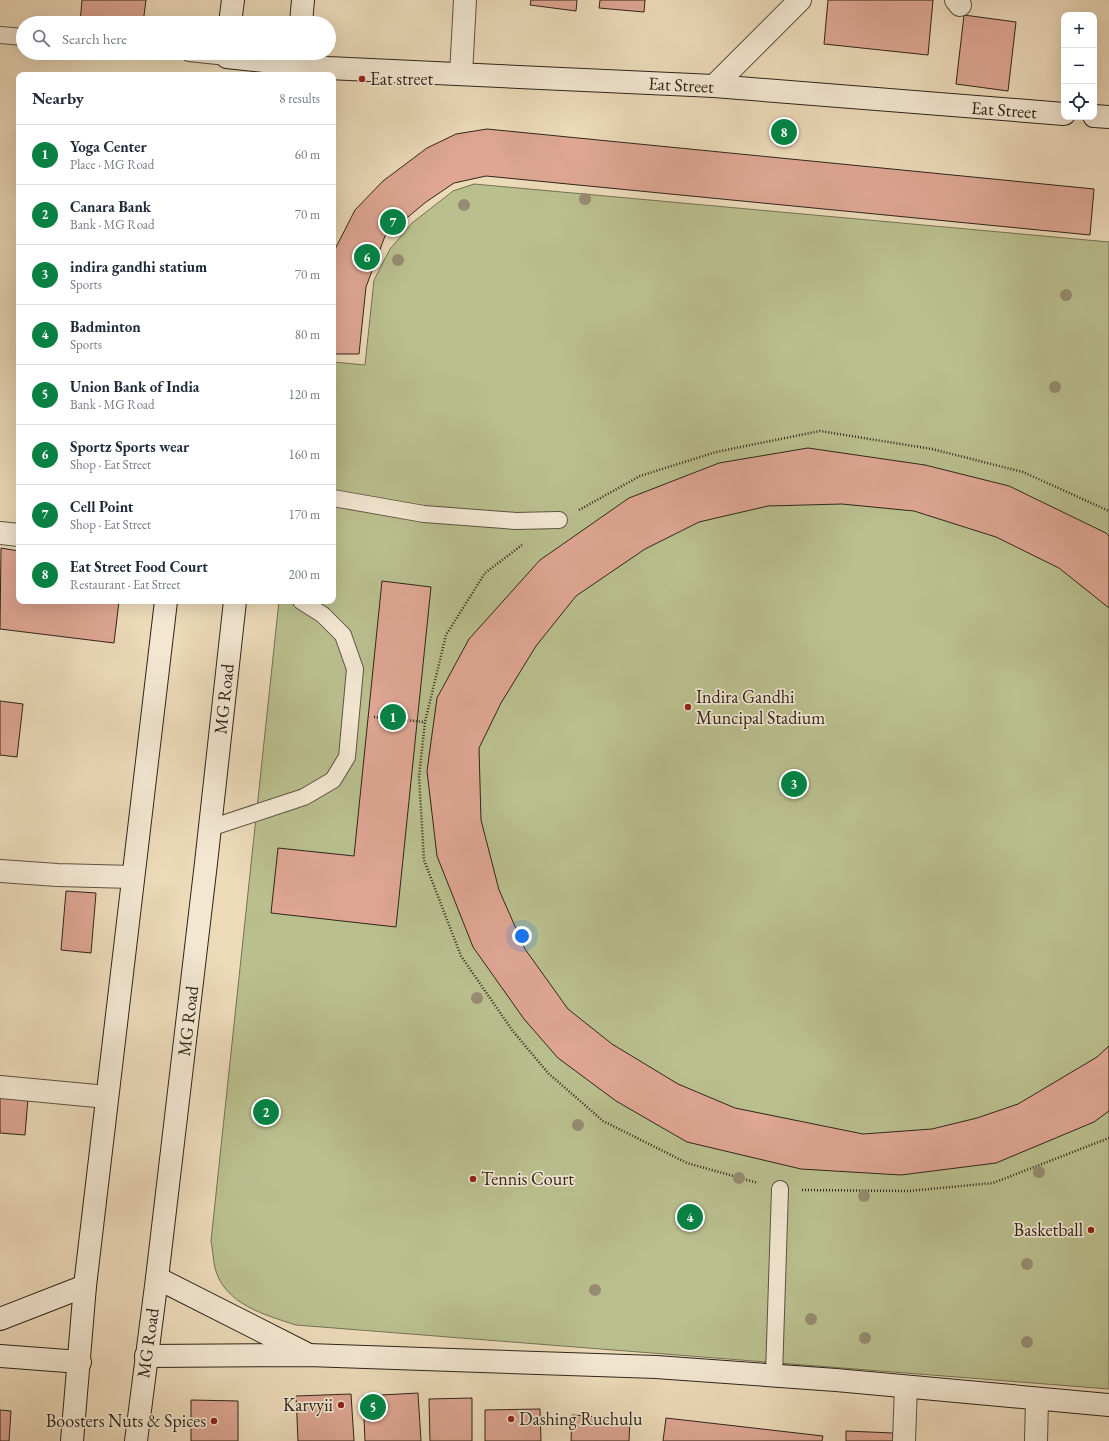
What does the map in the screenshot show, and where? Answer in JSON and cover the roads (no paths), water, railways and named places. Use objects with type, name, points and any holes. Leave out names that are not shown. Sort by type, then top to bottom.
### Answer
[{"type":"street","points":[[231,16],[233,0]]},
{"type":"street","points":[[302,16],[303,0]]},
{"type":"street","points":[[461,74],[465,0]]},
{"type":"street","points":[[714,86],[800,0]]},
{"type":"street","name":"Eat Street","points":[[226,62],[714,86],[1061,114]]},
{"type":"street","points":[[1097,116],[1109,117]]},
{"type":"street","points":[[0,533],[16,535]]},
{"type":"street","points":[[72,1441],[80,1362],[85,1286],[166,604]]},
{"type":"street","name":"MG Road","points":[[136,1441],[157,1278],[235,604]]},
{"type":"street","points":[[0,871],[57,875],[133,877]]},
{"type":"street","points":[[0,1087],[107,1097]]},
{"type":"street","points":[[157,1278],[308,1355]]},
{"type":"street","points":[[0,1319],[85,1286]]},
{"type":"street","points":[[146,1356],[308,1355],[656,1367],[774,1375],[1109,1405]]},
{"type":"street","points":[[0,1356],[80,1362]]},
{"type":"street","points":[[904,1441],[906,1387]]},
{"type":"street","points":[[1036,1441],[1037,1399]]},
{"type":"lane","points":[[0,35],[16,37]]},
{"type":"lane","points":[[336,499],[424,514],[516,522],[559,520]]},
{"type":"lane","points":[[210,828],[304,797],[333,780],[347,757],[355,669],[343,635],[322,615],[305,604]]},
{"type":"lane","points":[[774,1375],[780,1189]]},
{"type":"place","name":"Eat street","points":[[362,79]]},
{"type":"place","name":"Eat Street Food Court","points":[[784,132]]},
{"type":"place","name":"Cell Point","points":[[393,222]]},
{"type":"place","name":"Sportz Sports wear","points":[[367,257]]},
{"type":"place","name":"Indira Gandhi Muncipal Stadium","points":[[688,707]]},
{"type":"place","name":"Yoga Center","points":[[393,717]]},
{"type":"place","name":"indira gandhi statium","points":[[794,784]]},
{"type":"place","name":"Canara Bank","points":[[266,1112]]},
{"type":"place","name":"Tennis Court","points":[[473,1179]]},
{"type":"place","name":"Badminton","points":[[690,1217]]},
{"type":"place","name":"Basketball","points":[[1091,1230]]},
{"type":"place","name":"Karvyii","points":[[341,1405]]},
{"type":"place","name":"Union Bank of India","points":[[373,1407]]},
{"type":"place","name":"Dashing Ruchulu","points":[[511,1419]]},
{"type":"place","name":"Boosters Nuts & Spices","points":[[214,1421]]}]
